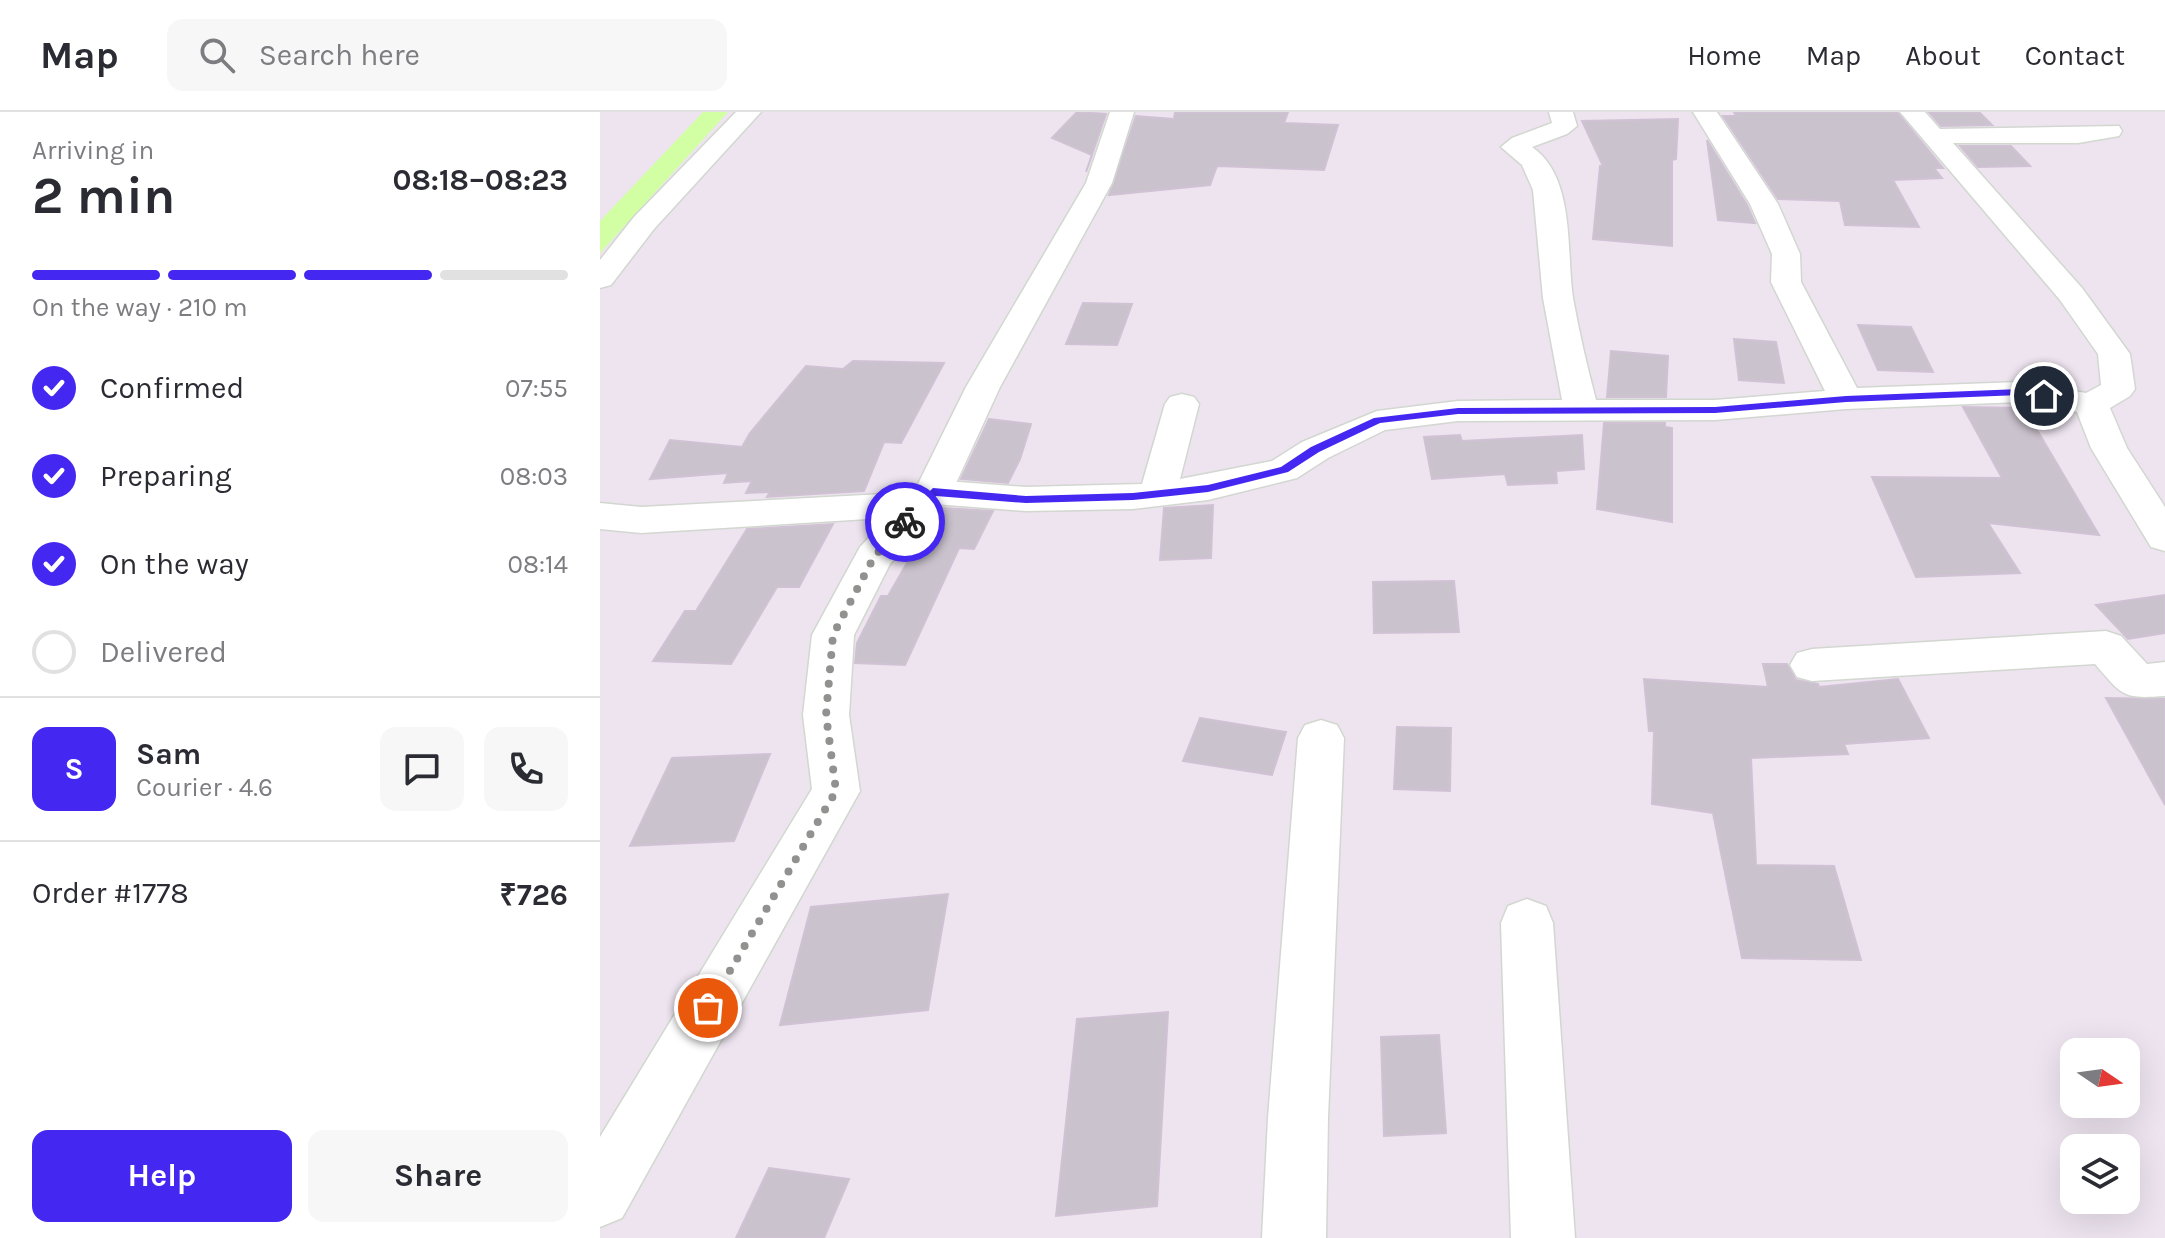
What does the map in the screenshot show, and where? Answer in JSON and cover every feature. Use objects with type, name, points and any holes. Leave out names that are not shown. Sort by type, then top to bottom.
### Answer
[{"type":"street","points":[[600,279],[644,223],[749,112]]},
{"type":"street","points":[[600,1196],[836,791],[826,715],[833,635],[874,557],[933,492],[983,387],[1099,183],[1122,112]]},
{"type":"street","points":[[1561,112],[1565,126],[1553,133],[1531,136],[1514,147],[1533,160],[1552,211],[1551,241],[1559,308],[1568,360],[1582,410]]},
{"type":"street","points":[[1705,112],[1764,204],[1786,254],[1786,282],[1846,399]]},
{"type":"street","points":[[600,516],[641,520],[884,506],[933,492],[1026,499],[1158,494],[1208,488],[1284,470],[1315,450],[1377,421],[1458,411],[1715,410],[1846,399],[2020,392],[2091,404],[2118,389],[2114,354],[2071,294],[1912,112]]},
{"type":"street","points":[[1934,136],[2078,136],[2110,131]]},
{"type":"street","points":[[1158,494],[1182,404]]},
{"type":"street","points":[[2091,404],[2109,448],[2165,538]]},
{"type":"street","points":[[1812,665],[2106,647],[2136,681],[2165,679]]},
{"type":"street","points":[[1294,1238],[1298,1118],[1321,738]]},
{"type":"street","points":[[1527,923],[1543,1238]]},
{"type":"shaded area","points":[[703,112],[728,112],[600,253],[600,221]]},
{"type":"building","points":[[1077,112],[1106,114],[1092,155],[1052,138]]},
{"type":"building","points":[[1175,112],[1288,112],[1284,123],[1338,125],[1324,170],[1217,166],[1210,185],[1109,195],[1136,116],[1174,119]]},
{"type":"building","points":[[1734,112],[1897,112],[1943,168],[1934,168],[1942,178],[1893,180],[1919,227],[1845,225],[1840,201],[1778,199],[1723,116],[1736,116]]},
{"type":"building","points":[[1929,112],[1979,112],[1992,125],[1941,126]]},
{"type":"building","points":[[1678,119],[1676,159],[1672,160],[1672,246],[1593,239],[1600,166],[1603,166],[1582,121]]},
{"type":"building","points":[[1707,140],[1747,205],[1755,223],[1718,220]]},
{"type":"building","points":[[1960,146],[2011,146],[2030,166],[1978,167]]},
{"type":"building","points":[[1083,303],[1132,304],[1117,345],[1066,344]]},
{"type":"building","points":[[1858,325],[1911,327],[1933,372],[1878,370]]},
{"type":"building","points":[[1734,339],[1776,342],[1784,383],[1739,380]]},
{"type":"building","points":[[1611,351],[1668,356],[1666,397],[1607,397]]},
{"type":"building","points":[[853,361],[944,363],[901,443],[884,442],[864,491],[767,497],[770,492],[746,493],[752,481],[724,483],[728,473],[650,479],[670,440],[742,447],[750,433],[806,366],[843,369]]},
{"type":"building","points":[[1963,407],[2024,408],[2099,535],[1988,523],[2020,573],[1916,577],[1872,477],[2002,478]]},
{"type":"building","points":[[989,419],[1031,424],[1020,459],[1008,483],[961,479]]},
{"type":"building","points":[[1604,423],[1665,423],[1665,427],[1672,428],[1672,522],[1597,509]]},
{"type":"building","points":[[1460,435],[1462,441],[1582,435],[1584,469],[1556,471],[1557,483],[1508,485],[1505,474],[1432,479],[1424,437]]},
{"type":"building","points":[[1213,505],[1211,558],[1160,560],[1164,508]]},
{"type":"building","points":[[942,508],[993,511],[974,549],[959,548],[905,665],[855,663],[857,643],[881,596],[888,596],[931,521]]},
{"type":"building","points":[[833,524],[799,587],[777,587],[731,664],[653,661],[685,611],[696,611],[747,529]]},
{"type":"building","points":[[1454,581],[1459,632],[1374,633],[1373,582]]},
{"type":"building","points":[[2165,595],[2165,633],[2128,639],[2096,605]]},
{"type":"building","points":[[1763,664],[1787,664],[1796,680],[1818,684],[1819,687],[1898,679],[1929,738],[1844,744],[1848,754],[1751,758],[1756,865],[1834,866],[1861,960],[1742,958],[1713,813],[1652,804],[1654,731],[1649,731],[1644,679],[1768,687]]},
{"type":"building","points":[[2106,698],[2165,699],[2165,805]]},
{"type":"building","points":[[1200,718],[1286,732],[1272,775],[1183,761]]},
{"type":"building","points":[[1397,727],[1451,728],[1450,791],[1394,789]]},
{"type":"building","points":[[770,754],[734,841],[630,846],[672,758]]},
{"type":"building","points":[[948,894],[928,1010],[780,1025],[811,907]]},
{"type":"building","points":[[1168,1012],[1157,1206],[1056,1216],[1077,1019]]},
{"type":"building","points":[[1439,1035],[1446,1133],[1384,1136],[1381,1037]]},
{"type":"building","points":[[769,1168],[849,1179],[824,1238],[736,1238]]},
{"type":"way so far","points":[[708,1008],[836,791],[826,715],[833,635],[874,557],[905,522]]},
{"type":"route","points":[[905,522],[933,492],[1026,499],[1133,497],[1208,488],[1284,470],[1315,450],[1377,421],[1458,411],[1715,410],[1952,394],[2020,392],[2044,396]]}]
